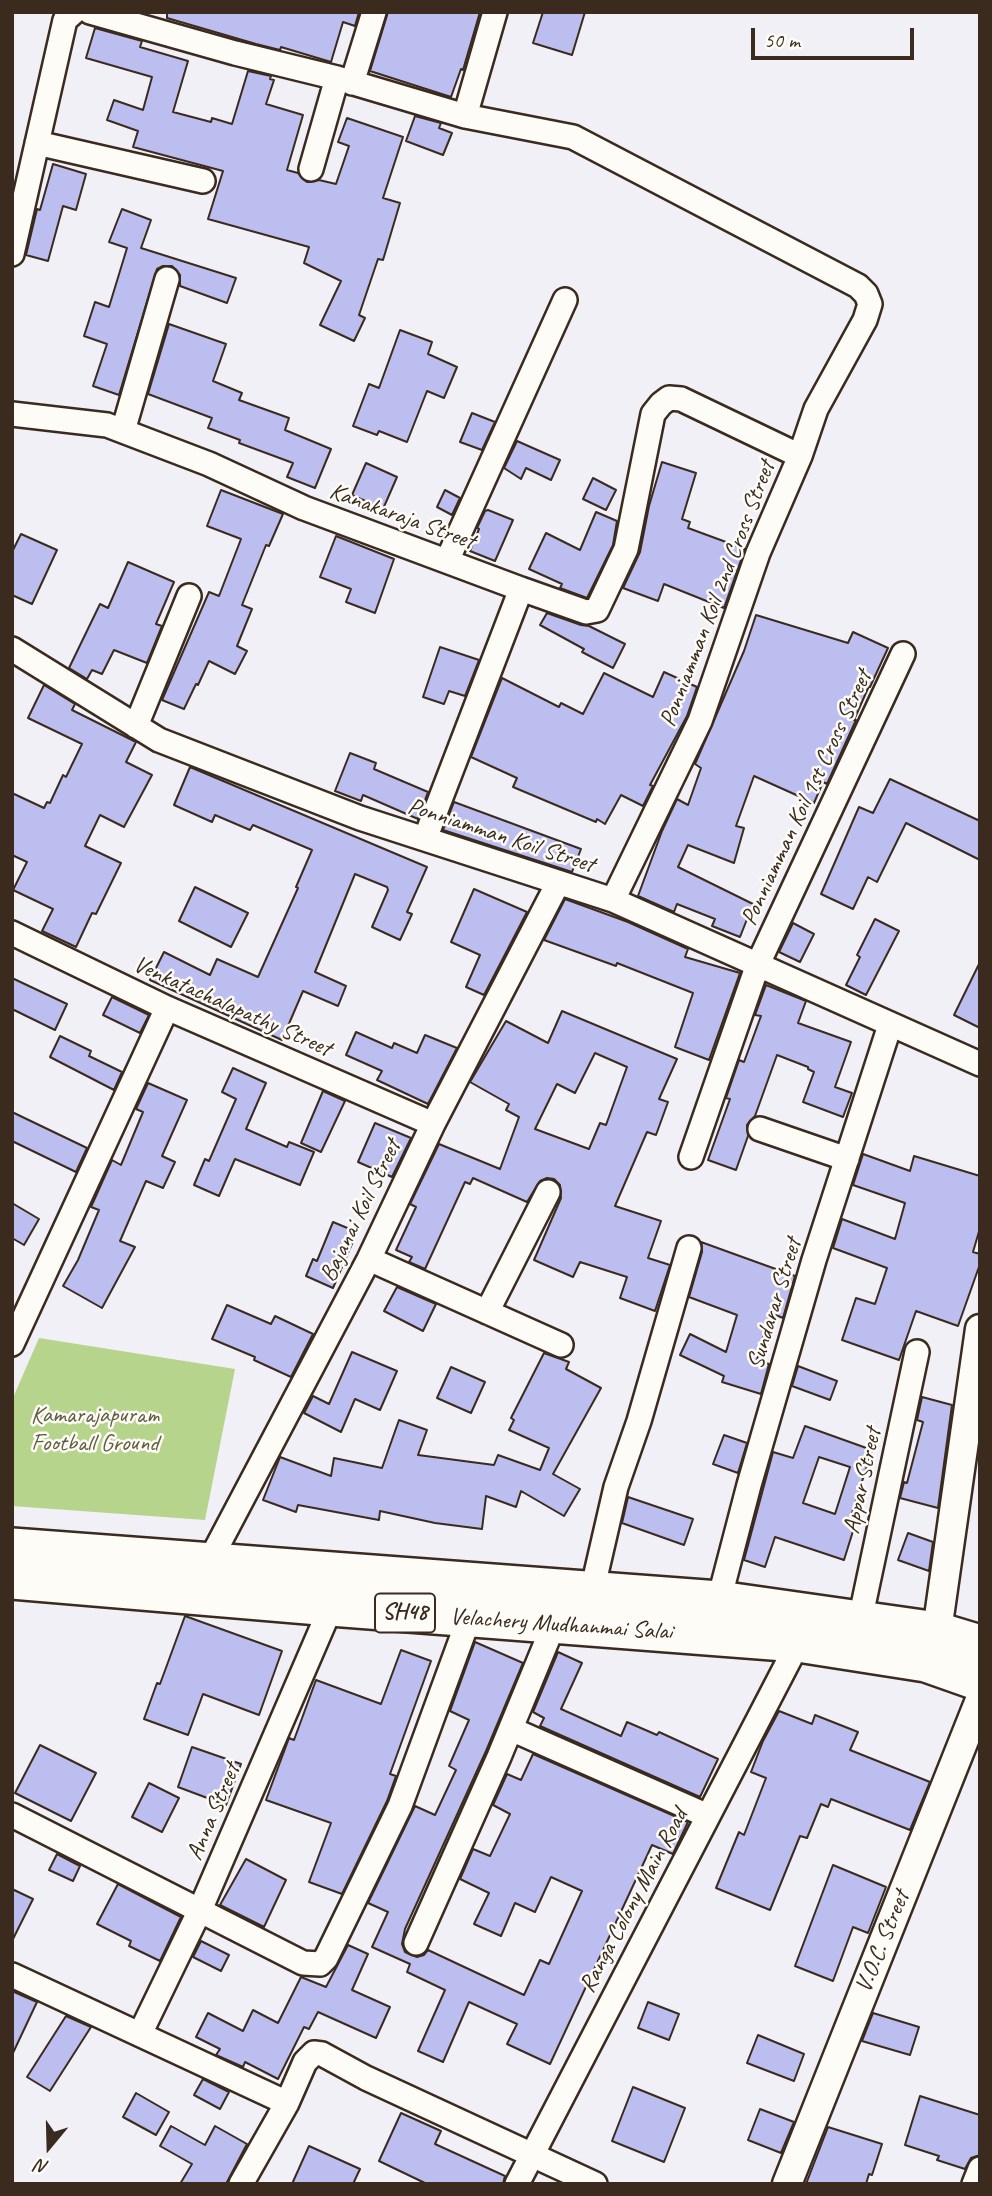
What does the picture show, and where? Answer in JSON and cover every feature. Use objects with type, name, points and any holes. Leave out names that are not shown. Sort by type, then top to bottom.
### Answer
[{"type":"main road","name":"Velachery Mudhanmai Salai","points":[[12,1547],[719,1600],[860,1620],[932,1647],[980,1682]]},
{"type":"main road","name":"Velachery Mudhanmai Salai","points":[[12,1580],[798,1643],[932,1647],[980,1644]]},
{"type":"street","points":[[12,254],[65,20],[74,12]]},
{"type":"street","points":[[90,12],[235,54],[345,80],[464,116],[495,12]]},
{"type":"street","points":[[311,169],[374,12]]},
{"type":"street","name":"Ponniamman Koil 2nd Cross Street","points":[[464,116],[573,137],[858,286],[866,294],[870,304],[865,320],[816,410],[800,456],[758,553],[700,722],[613,900]]},
{"type":"street","points":[[37,143],[203,181]]},
{"type":"street","points":[[123,431],[167,279]]},
{"type":"street","points":[[447,561],[565,300]]},
{"type":"street","name":"Kanakaraja Street","points":[[12,414],[107,425],[209,464],[304,508],[586,612],[597,610],[626,549],[653,414],[669,398],[681,399],[800,456]]},
{"type":"street","points":[[425,839],[521,589]]},
{"type":"street","points":[[136,726],[189,596]]},
{"type":"street","name":"Ponniamman Koil Street","points":[[12,649],[159,740],[360,818],[613,900],[980,1064]]},
{"type":"street","name":"Ponniamman Koil 1st Cross Street","points":[[691,1157],[758,964],[903,654]]},
{"type":"street","name":"Bajanai Koil Street","points":[[209,1562],[369,1259],[433,1124],[558,883]]},
{"type":"street","name":"Venkatachalapathy Street","points":[[12,933],[167,1008],[433,1124]]},
{"type":"street","points":[[15,1333],[167,1008]]},
{"type":"street","name":"Sundarar Street","points":[[719,1600],[753,1471],[890,1025]]},
{"type":"street","points":[[760,1129],[847,1159]]},
{"type":"street","points":[[487,1312],[548,1192]]},
{"type":"street","points":[[592,1591],[616,1487],[639,1422],[689,1248]]},
{"type":"street","points":[[369,1259],[561,1345]]},
{"type":"street","points":[[932,1647],[980,1329]]},
{"type":"street","name":"Appar Street","points":[[860,1620],[917,1352]]},
{"type":"street","name":"Anna Street","points":[[140,2035],[200,1910],[331,1607]]},
{"type":"street","points":[[12,1815],[303,1962],[320,1964],[326,1958],[400,1806],[469,1618]]},
{"type":"street","points":[[416,1943],[511,1729],[554,1624]]},
{"type":"street","name":"Ranga Colony Main Road","points":[[517,2184],[798,1643]]},
{"type":"street","name":"V.O.C. Street","points":[[787,2184],[980,1700]]},
{"type":"street","points":[[511,1729],[708,1816]]},
{"type":"street","points":[[12,1975],[287,2103]]},
{"type":"street","points":[[241,2184],[287,2103],[305,2062],[314,2053],[322,2054],[366,2078],[595,2184]]},
{"type":"street","points":[[974,2184],[980,2169]]},
{"type":"green space","name":"Kamarajapuram Football Ground","points":[[39,1338],[235,1369],[205,1520],[12,1506],[12,1400]]},
{"type":"building","points":[[167,12],[359,12],[355,26],[343,22],[331,62],[167,18]]},
{"type":"building","points":[[388,12],[480,12],[463,70],[461,69],[451,97],[370,71]]},
{"type":"building","points":[[543,12],[585,12],[572,55],[533,43]]},
{"type":"building","points":[[95,28],[142,41],[140,47],[188,61],[173,112],[211,122],[212,118],[232,124],[248,71],[271,76],[270,79],[274,80],[266,104],[303,115],[287,170],[298,173],[307,182],[319,180],[336,184],[349,146],[338,142],[347,118],[403,137],[383,198],[400,203],[383,260],[378,259],[359,315],[365,318],[354,341],[320,325],[341,281],[304,263],[309,247],[208,219],[223,171],[133,147],[138,131],[107,120],[114,100],[143,110],[152,77],[86,58]]},
{"type":"building","points":[[415,116],[441,123],[439,128],[452,133],[443,155],[406,141]]},
{"type":"building","points":[[53,164],[86,174],[76,210],[63,206],[48,261],[26,255],[37,209],[40,210]]},
{"type":"building","points":[[122,209],[151,220],[141,248],[236,278],[227,303],[180,286],[180,275],[172,266],[157,269],[119,395],[93,386],[107,344],[84,336],[95,302],[109,307],[127,248],[109,242]]},
{"type":"building","points":[[169,324],[226,344],[213,381],[242,393],[239,400],[289,418],[285,430],[331,449],[315,488],[287,477],[293,463],[208,428],[212,418],[148,394]]},
{"type":"building","points":[[400,330],[432,342],[428,354],[457,367],[444,398],[427,391],[407,442],[379,431],[377,435],[353,426],[369,384],[379,388]]},
{"type":"building","points":[[472,413],[495,422],[482,450],[460,442]]},
{"type":"building","points":[[517,441],[560,460],[551,480],[526,468],[521,479],[504,468]]},
{"type":"building","points":[[662,462],[696,473],[682,519],[690,522],[688,528],[745,549],[724,608],[664,584],[658,601],[623,588],[640,552],[649,506]]},
{"type":"building","points":[[366,463],[397,477],[383,509],[352,495]]},
{"type":"building","points":[[593,478],[616,490],[606,510],[583,499]]},
{"type":"building","points":[[221,490],[283,514],[269,546],[266,545],[242,605],[252,609],[237,646],[247,651],[235,674],[209,661],[184,709],[162,700],[209,592],[219,596],[241,539],[207,526]]},
{"type":"building","points":[[445,490],[460,498],[452,515],[437,507]]},
{"type":"building","points":[[488,510],[513,520],[495,561],[470,551],[479,529],[477,528]]},
{"type":"building","points":[[596,512],[617,521],[613,545],[587,598],[560,588],[562,584],[529,569],[546,533],[580,550]]},
{"type":"building","points":[[21,534],[57,550],[32,604],[12,595],[12,552]]},
{"type":"building","points":[[336,536],[394,559],[375,613],[346,602],[351,589],[320,577]]},
{"type":"building","points":[[128,562],[174,582],[156,624],[162,626],[147,663],[114,650],[102,674],[92,670],[87,679],[69,668],[100,604],[108,608]]},
{"type":"building","points":[[547,613],[589,626],[625,644],[613,668],[540,625]]},
{"type":"building","points":[[756,615],[848,643],[853,632],[888,648],[827,784],[823,782],[814,803],[754,776],[736,826],[744,828],[734,863],[688,845],[678,867],[753,904],[740,937],[712,926],[715,919],[677,904],[674,912],[638,896],[677,799],[688,805],[701,768],[695,764],[744,651]]},
{"type":"building","points":[[440,647],[479,660],[465,696],[449,691],[444,704],[423,697]]},
{"type":"building","points":[[664,672],[697,687],[687,716],[650,785],[653,786],[643,806],[621,795],[605,824],[513,787],[517,778],[471,757],[502,678],[559,707],[561,703],[583,714],[604,673],[653,697]]},
{"type":"building","points":[[44,685],[75,704],[72,710],[136,742],[126,762],[152,775],[124,827],[100,815],[85,846],[121,863],[76,947],[42,931],[53,909],[13,890],[27,862],[12,855],[12,793],[44,808],[47,802],[50,803],[63,775],[66,777],[82,744],[28,718]]},
{"type":"building","points":[[350,753],[376,763],[374,769],[428,792],[418,819],[363,795],[361,801],[335,791]]},
{"type":"building","points":[[190,767],[427,867],[407,912],[412,914],[400,940],[372,927],[387,887],[355,874],[315,972],[346,986],[338,1006],[303,991],[282,1040],[150,980],[164,952],[210,975],[217,959],[258,977],[312,850],[253,825],[250,830],[215,815],[212,822],[174,805]]},
{"type":"building","points":[[890,779],[980,821],[980,860],[906,823],[877,882],[868,877],[853,909],[821,894],[859,807],[873,813]]},
{"type":"building","points":[[454,802],[581,849],[572,872],[443,830]]},
{"type":"building","points":[[195,887],[248,913],[231,947],[179,921]]},
{"type":"building","points":[[474,889],[527,912],[484,995],[466,987],[480,955],[451,942]]},
{"type":"building","points":[[565,899],[628,922],[688,949],[685,957],[740,973],[709,1060],[675,1047],[693,993],[617,963],[616,966],[544,940]]},
{"type":"building","points":[[875,919],[899,931],[866,995],[846,985]]},
{"type":"building","points":[[793,923],[814,934],[800,962],[779,952]]},
{"type":"building","points":[[980,962],[980,1028],[954,1015]]},
{"type":"building","points":[[12,978],[67,1004],[55,1030],[12,1009]]},
{"type":"building","points":[[766,985],[806,1001],[798,1023],[851,1042],[835,1087],[852,1093],[843,1117],[803,1102],[814,1072],[777,1055],[755,1116],[747,1125],[748,1136],[736,1170],[708,1160],[730,1099],[726,1098],[739,1060],[744,1062],[761,1016],[755,1015]]},
{"type":"building","points":[[112,997],[149,1015],[140,1033],[103,1015]]},
{"type":"building","points":[[562,1011],[677,1059],[659,1099],[668,1102],[656,1135],[647,1132],[615,1206],[661,1221],[648,1258],[670,1265],[655,1311],[620,1298],[627,1277],[580,1262],[573,1277],[534,1260],[561,1198],[560,1185],[554,1179],[540,1181],[527,1202],[473,1178],[470,1184],[465,1182],[425,1269],[409,1262],[412,1257],[396,1250],[416,1207],[410,1204],[439,1144],[500,1169],[519,1117],[506,1110],[509,1104],[470,1082],[506,1021],[548,1043]],"holes":[[[595,1053],[627,1067],[606,1125],[600,1123],[589,1149],[535,1129],[557,1084],[575,1093]]]},
{"type":"building","points":[[356,1032],[392,1048],[394,1043],[417,1053],[425,1035],[457,1048],[428,1104],[377,1080],[382,1071],[346,1055]]},
{"type":"building","points":[[60,1036],[91,1051],[89,1056],[122,1072],[114,1090],[50,1057]]},
{"type":"building","points":[[233,1068],[266,1083],[246,1129],[287,1147],[289,1142],[314,1152],[300,1185],[235,1159],[219,1196],[194,1185],[205,1159],[209,1161],[236,1099],[222,1092]]},
{"type":"building","points":[[148,1083],[187,1100],[162,1156],[175,1162],[163,1188],[146,1181],[120,1241],[135,1247],[102,1308],[63,1286],[78,1260],[99,1210],[91,1207],[112,1160],[121,1165],[143,1112],[136,1109]]},
{"type":"building","points":[[323,1091],[345,1101],[321,1152],[301,1143]]},
{"type":"building","points":[[12,1112],[87,1148],[76,1172],[12,1141]]},
{"type":"building","points":[[375,1123],[411,1138],[392,1177],[358,1162]]},
{"type":"building","points":[[863,1154],[910,1171],[914,1156],[980,1176],[980,1228],[973,1252],[980,1254],[980,1264],[958,1326],[916,1311],[899,1360],[842,1340],[856,1298],[875,1304],[887,1268],[833,1248],[842,1219],[895,1239],[905,1203],[853,1185]]},
{"type":"building","points":[[12,1203],[39,1219],[24,1245],[12,1238]]},
{"type":"building","points":[[333,1222],[357,1232],[333,1288],[306,1276],[313,1259],[317,1261]]},
{"type":"building","points":[[701,1242],[795,1276],[783,1318],[770,1313],[757,1360],[769,1364],[761,1394],[722,1382],[724,1376],[680,1355],[690,1334],[726,1352],[737,1315],[689,1297],[702,1252]]},
{"type":"building","points":[[397,1287],[436,1304],[423,1331],[384,1311]]},
{"type":"building","points":[[227,1305],[271,1324],[275,1316],[313,1334],[291,1377],[254,1360],[255,1357],[212,1339]]},
{"type":"building","points":[[352,1352],[397,1371],[380,1410],[355,1399],[341,1432],[304,1413],[313,1396],[329,1404]]},
{"type":"building","points":[[544,1353],[569,1362],[566,1369],[601,1388],[553,1474],[580,1489],[564,1516],[521,1491],[516,1507],[486,1496],[482,1529],[435,1523],[380,1511],[379,1520],[298,1505],[296,1512],[263,1500],[280,1457],[331,1476],[334,1458],[382,1468],[399,1420],[427,1430],[418,1455],[494,1465],[498,1455],[540,1470],[549,1448],[509,1430],[514,1420],[511,1418]]},
{"type":"building","points":[[798,1366],[837,1381],[830,1400],[792,1386]]},
{"type":"building","points":[[451,1367],[485,1382],[471,1413],[437,1398]]},
{"type":"building","points":[[922,1397],[952,1405],[938,1508],[900,1498],[904,1482],[907,1483],[923,1422],[917,1420]]},
{"type":"building","points":[[805,1426],[872,1450],[852,1513],[858,1515],[844,1560],[775,1537],[765,1567],[744,1560],[773,1452],[793,1458]],"holes":[[[819,1457],[850,1467],[835,1514],[803,1503]]]},
{"type":"building","points":[[724,1435],[747,1443],[738,1473],[713,1464]]},
{"type":"building","points":[[628,1497],[693,1519],[684,1545],[622,1523]]},
{"type":"building","points":[[908,1533],[933,1542],[929,1571],[898,1560]]},
{"type":"building","points":[[185,1616],[282,1651],[259,1715],[203,1694],[188,1735],[144,1719]]},
{"type":"building","points":[[475,1642],[523,1663],[405,1929],[402,1944],[405,1952],[417,1957],[428,1950],[524,1995],[540,1960],[549,1964],[582,1891],[551,1877],[535,1912],[515,1903],[501,1936],[474,1924],[489,1893],[460,1879],[473,1849],[490,1856],[510,1814],[493,1805],[507,1774],[521,1780],[533,1754],[688,1822],[673,1854],[652,1845],[550,2064],[507,2044],[517,2024],[469,2002],[443,2062],[418,2051],[445,1990],[407,1972],[410,1964],[372,1947],[388,1912],[368,1903],[415,1806],[435,1815],[456,1770],[449,1766],[469,1720],[450,1711]]},
{"type":"building","points":[[401,1650],[431,1661],[390,1774],[396,1776],[387,1801],[342,1894],[309,1882],[331,1823],[266,1800],[289,1738],[294,1740],[316,1680],[381,1704]]},
{"type":"building","points":[[558,1652],[582,1663],[561,1709],[621,1736],[627,1722],[657,1735],[659,1732],[718,1759],[700,1797],[540,1726],[544,1718],[533,1712]]},
{"type":"building","points":[[779,1711],[812,1724],[815,1715],[858,1732],[850,1750],[930,1782],[910,1830],[831,1799],[828,1807],[821,1804],[807,1838],[800,1836],[770,1910],[716,1888],[739,1832],[744,1835],[766,1778],[751,1772]]},
{"type":"building","points":[[40,1745],[96,1773],[71,1821],[15,1793]]},
{"type":"building","points":[[192,1747],[241,1764],[226,1805],[178,1787]]},
{"type":"building","points":[[149,1783],[179,1798],[162,1832],[132,1817]]},
{"type":"building","points":[[57,1854],[80,1866],[73,1881],[49,1870]]},
{"type":"building","points":[[246,1859],[286,1880],[264,1927],[220,1905]]},
{"type":"building","points":[[833,1865],[886,1887],[868,1933],[853,1927],[833,1981],[795,1966]]},
{"type":"building","points":[[118,1884],[181,1917],[160,1961],[129,1946],[131,1941],[97,1924]]},
{"type":"building","points":[[12,1889],[33,1899],[12,1941]]},
{"type":"building","points":[[201,1941],[229,1955],[221,1971],[193,1957]]},
{"type":"building","points":[[348,1945],[368,1954],[352,1990],[390,2007],[376,2038],[318,2012],[309,2029],[304,2027],[278,2079],[245,2062],[243,2067],[216,2055],[220,2049],[196,2037],[208,2013],[243,2031],[253,2010],[278,2023],[301,1977],[326,1987]]},
{"type":"building","points":[[12,1991],[37,2002],[12,2055]]},
{"type":"building","points":[[648,2002],[679,2014],[669,2040],[638,2028]]},
{"type":"building","points":[[873,2013],[919,2027],[910,2055],[862,2041]]},
{"type":"building","points":[[66,2016],[91,2027],[50,2091],[27,2077]]},
{"type":"building","points":[[758,2035],[804,2054],[794,2081],[747,2063]]},
{"type":"building","points":[[203,2079],[229,2092],[220,2109],[194,2095]]},
{"type":"building","points":[[633,2087],[685,2108],[664,2162],[612,2141]]},
{"type":"building","points":[[136,2093],[169,2112],[156,2135],[123,2117]]},
{"type":"building","points":[[920,2096],[980,2115],[980,2155],[971,2158],[965,2169],[937,2160],[939,2156],[905,2145]]},
{"type":"building","points":[[760,2109],[794,2122],[781,2153],[748,2140]]},
{"type":"building","points":[[401,2113],[441,2131],[435,2144],[505,2176],[503,2184],[427,2184],[379,2161]]},
{"type":"building","points":[[171,2126],[205,2145],[215,2126],[247,2144],[226,2184],[180,2184],[192,2164],[160,2146]]},
{"type":"building","points":[[828,2127],[882,2144],[872,2175],[869,2174],[866,2184],[806,2184]]},
{"type":"building","points":[[309,2146],[360,2169],[353,2184],[292,2184]]}]
